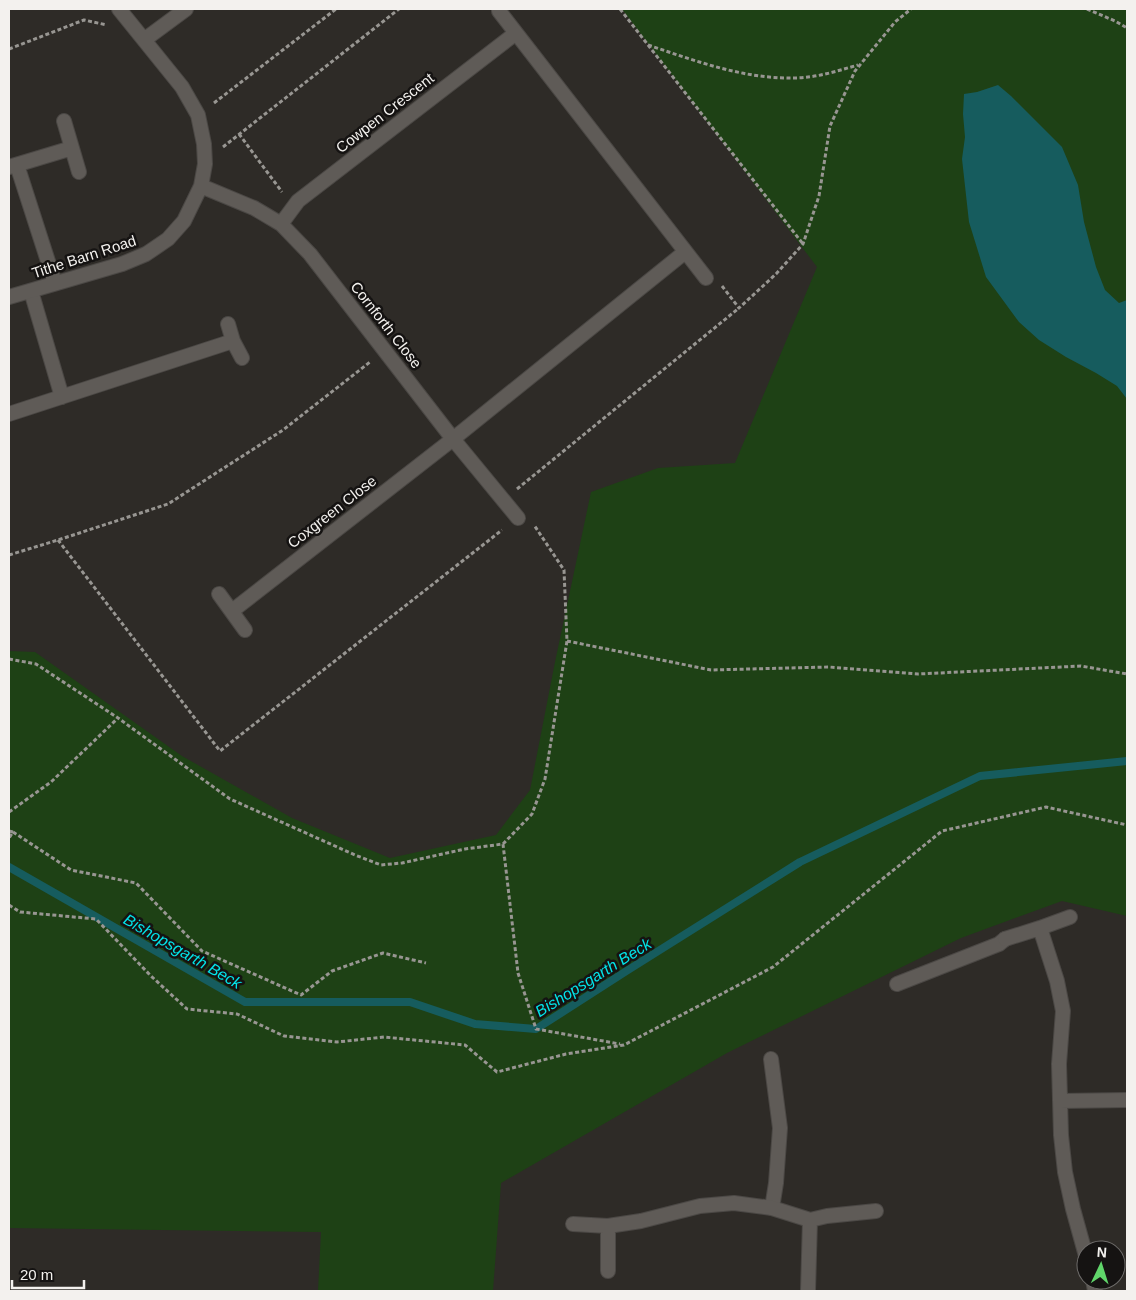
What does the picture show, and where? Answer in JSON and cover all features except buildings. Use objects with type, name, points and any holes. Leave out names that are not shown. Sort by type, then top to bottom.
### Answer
[{"type":"street","name":"Tithe Barn Road","points":[[9,297],[122,264],[146,254],[168,239],[184,221],[201,186],[205,164],[204,144],[198,115],[182,87],[119,9]]},
{"type":"street","points":[[141,36],[186,9]]},
{"type":"street","points":[[500,11],[706,278]]},
{"type":"street","name":"Cowpen Crescent","points":[[281,224],[298,201],[516,33]]},
{"type":"street","points":[[64,121],[78,172]]},
{"type":"street","points":[[55,283],[13,166],[72,148]]},
{"type":"street","name":"Cornforth Close","points":[[201,186],[254,208],[281,224],[310,254],[453,439],[518,518]]},
{"type":"street","points":[[453,439],[685,252]]},
{"type":"street","points":[[31,291],[62,397]]},
{"type":"street","points":[[228,324],[233,341],[242,358]]},
{"type":"street","points":[[9,414],[233,341]]},
{"type":"street","name":"Coxgreen Close","points":[[232,611],[453,439]]},
{"type":"street","points":[[219,594],[246,630]]},
{"type":"street","points":[[897,984],[999,944],[1005,939],[1070,917]]},
{"type":"street","points":[[1040,928],[1057,981],[1063,1011],[1059,1064],[1061,1135],[1065,1172],[1082,1240]]},
{"type":"street","points":[[771,1059],[780,1128],[772,1208]]},
{"type":"street","points":[[1060,1101],[1127,1100]]},
{"type":"street","points":[[573,1224],[608,1226],[641,1221],[700,1206],[734,1203],[772,1208],[810,1220],[827,1216],[876,1211]]},
{"type":"street","points":[[808,1291],[810,1220]]},
{"type":"street","points":[[608,1226],[608,1270]]},
{"type":"path","points":[[198,115],[336,9]]},
{"type":"path","points":[[220,149],[399,9]]},
{"type":"path","points":[[620,9],[803,244]]},
{"type":"path","points":[[504,500],[739,308],[776,274],[803,244],[820,196],[830,126],[855,71],[895,22],[911,9]]},
{"type":"path","points":[[1087,9],[1127,28]]},
{"type":"path","points":[[9,49],[84,20],[141,36]]},
{"type":"path","points":[[648,44],[708,65],[765,78],[796,78],[824,74],[859,65]]},
{"type":"path","points":[[239,134],[286,197]]},
{"type":"path","points":[[706,278],[716,276],[739,308]]},
{"type":"path","points":[[9,555],[168,504],[283,430],[384,350]]},
{"type":"path","points":[[9,659],[36,664],[118,718],[230,799],[381,865],[503,844],[532,814],[545,779],[568,642],[564,570],[526,512],[220,751],[58,540]]},
{"type":"path","points":[[568,642],[711,670],[829,667],[918,674],[1081,666],[1127,674]]},
{"type":"path","points":[[9,812],[51,782],[118,718]]},
{"type":"path","points":[[9,905],[20,912],[96,919],[151,976],[187,1009],[237,1014],[284,1036],[337,1042],[384,1037],[465,1045],[497,1072],[566,1054],[624,1045],[773,967],[942,831],[1046,808],[1127,825]]},
{"type":"path","points":[[9,838],[11,831],[71,870],[136,883],[202,951],[301,994],[332,971],[382,953],[426,963]]},
{"type":"path","points":[[503,844],[518,973],[536,1029],[624,1045]]},
{"type":"green space","points":[[622,9],[1127,9],[1127,916],[1062,901],[961,938],[727,1053],[501,1183],[493,1291],[318,1291],[321,1232],[9,1228],[9,651],[35,652],[182,756],[292,818],[390,858],[496,835],[530,790],[591,492],[658,468],[735,463],[817,267]]},
{"type":"water","points":[[998,85],[1062,147],[1078,185],[1084,222],[1096,267],[1105,290],[1119,303],[1127,300],[1127,399],[1117,386],[1039,340],[1019,322],[986,277],[969,222],[962,159],[965,137],[964,94]]},
{"type":"waterway","name":"Bishopsgarth Beck","points":[[9,867],[245,1002],[410,1002],[475,1024],[536,1029],[800,862],[980,776],[1127,761]]}]
